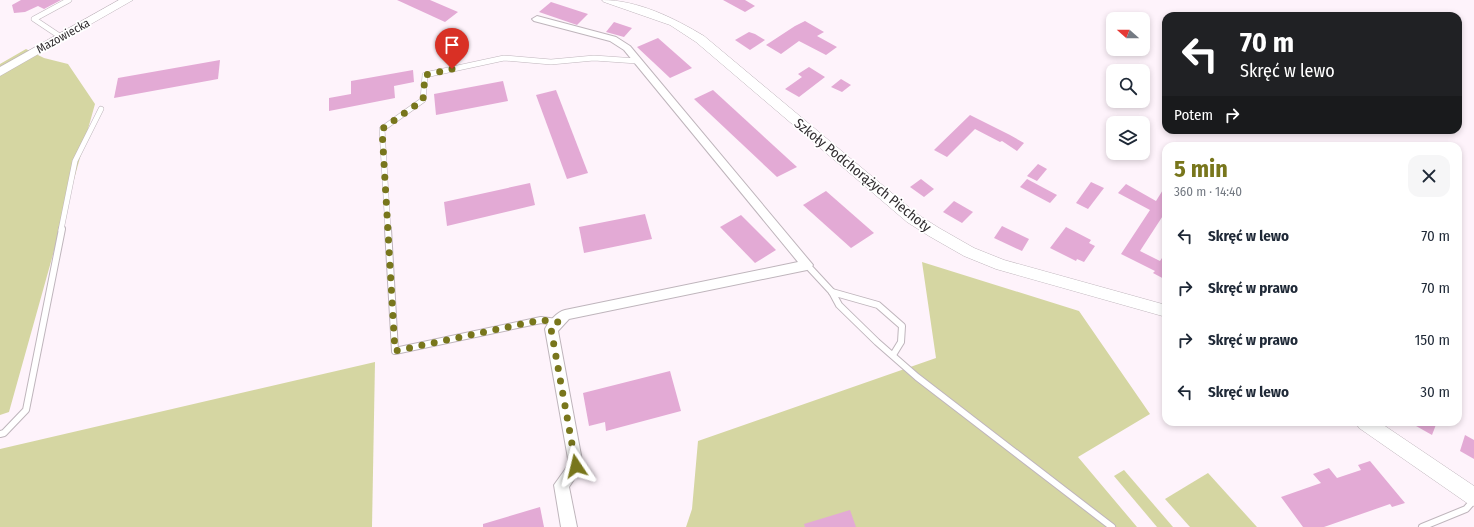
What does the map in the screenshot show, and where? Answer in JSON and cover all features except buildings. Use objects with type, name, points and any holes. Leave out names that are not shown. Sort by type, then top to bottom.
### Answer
[{"type":"street","name":"Mazowiecka","points":[[0,72],[127,0]]},
{"type":"street","name":"Szkoły Podchorążych Piechoty","points":[[608,0],[674,23],[700,39],[912,218],[969,252],[1001,265],[1162,310]]},
{"type":"street","points":[[537,19],[613,39],[627,48],[807,265],[565,315],[551,329],[576,466],[561,485],[569,527]]},
{"type":"street","points":[[1371,426],[1474,496]]},
{"type":"lane","points":[[62,37],[34,19],[69,0]]},
{"type":"lane","points":[[558,322],[541,320],[395,351],[382,129],[423,100],[425,75],[504,58],[551,62],[594,58],[637,61]]},
{"type":"lane","points":[[0,434],[4,433],[26,410],[74,161],[101,110]]},
{"type":"lane","points":[[807,265],[832,292],[839,305],[877,342],[917,377],[1112,527]]},
{"type":"lane","points":[[832,292],[878,305],[902,326],[904,335],[901,344],[893,355]]},
{"type":"lane","points":[[1422,527],[1466,509],[1474,500]]},
{"type":"green space","points":[[26,49],[44,58],[68,64],[95,104],[9,412],[0,415],[0,64]]},
{"type":"green space","points":[[922,262],[1079,311],[1150,414],[1078,457],[1137,527],[686,527],[692,509],[698,441],[936,358]]},
{"type":"green space","points":[[375,362],[372,527],[0,527],[0,449]]},
{"type":"green space","points":[[1124,470],[1173,527],[1157,527],[1114,476]]},
{"type":"green space","points":[[1208,473],[1257,527],[1190,527],[1165,499]]},
{"type":"route","points":[[452,69],[425,75],[423,100],[382,129],[395,351],[541,320],[558,322],[551,329],[576,466]]}]
